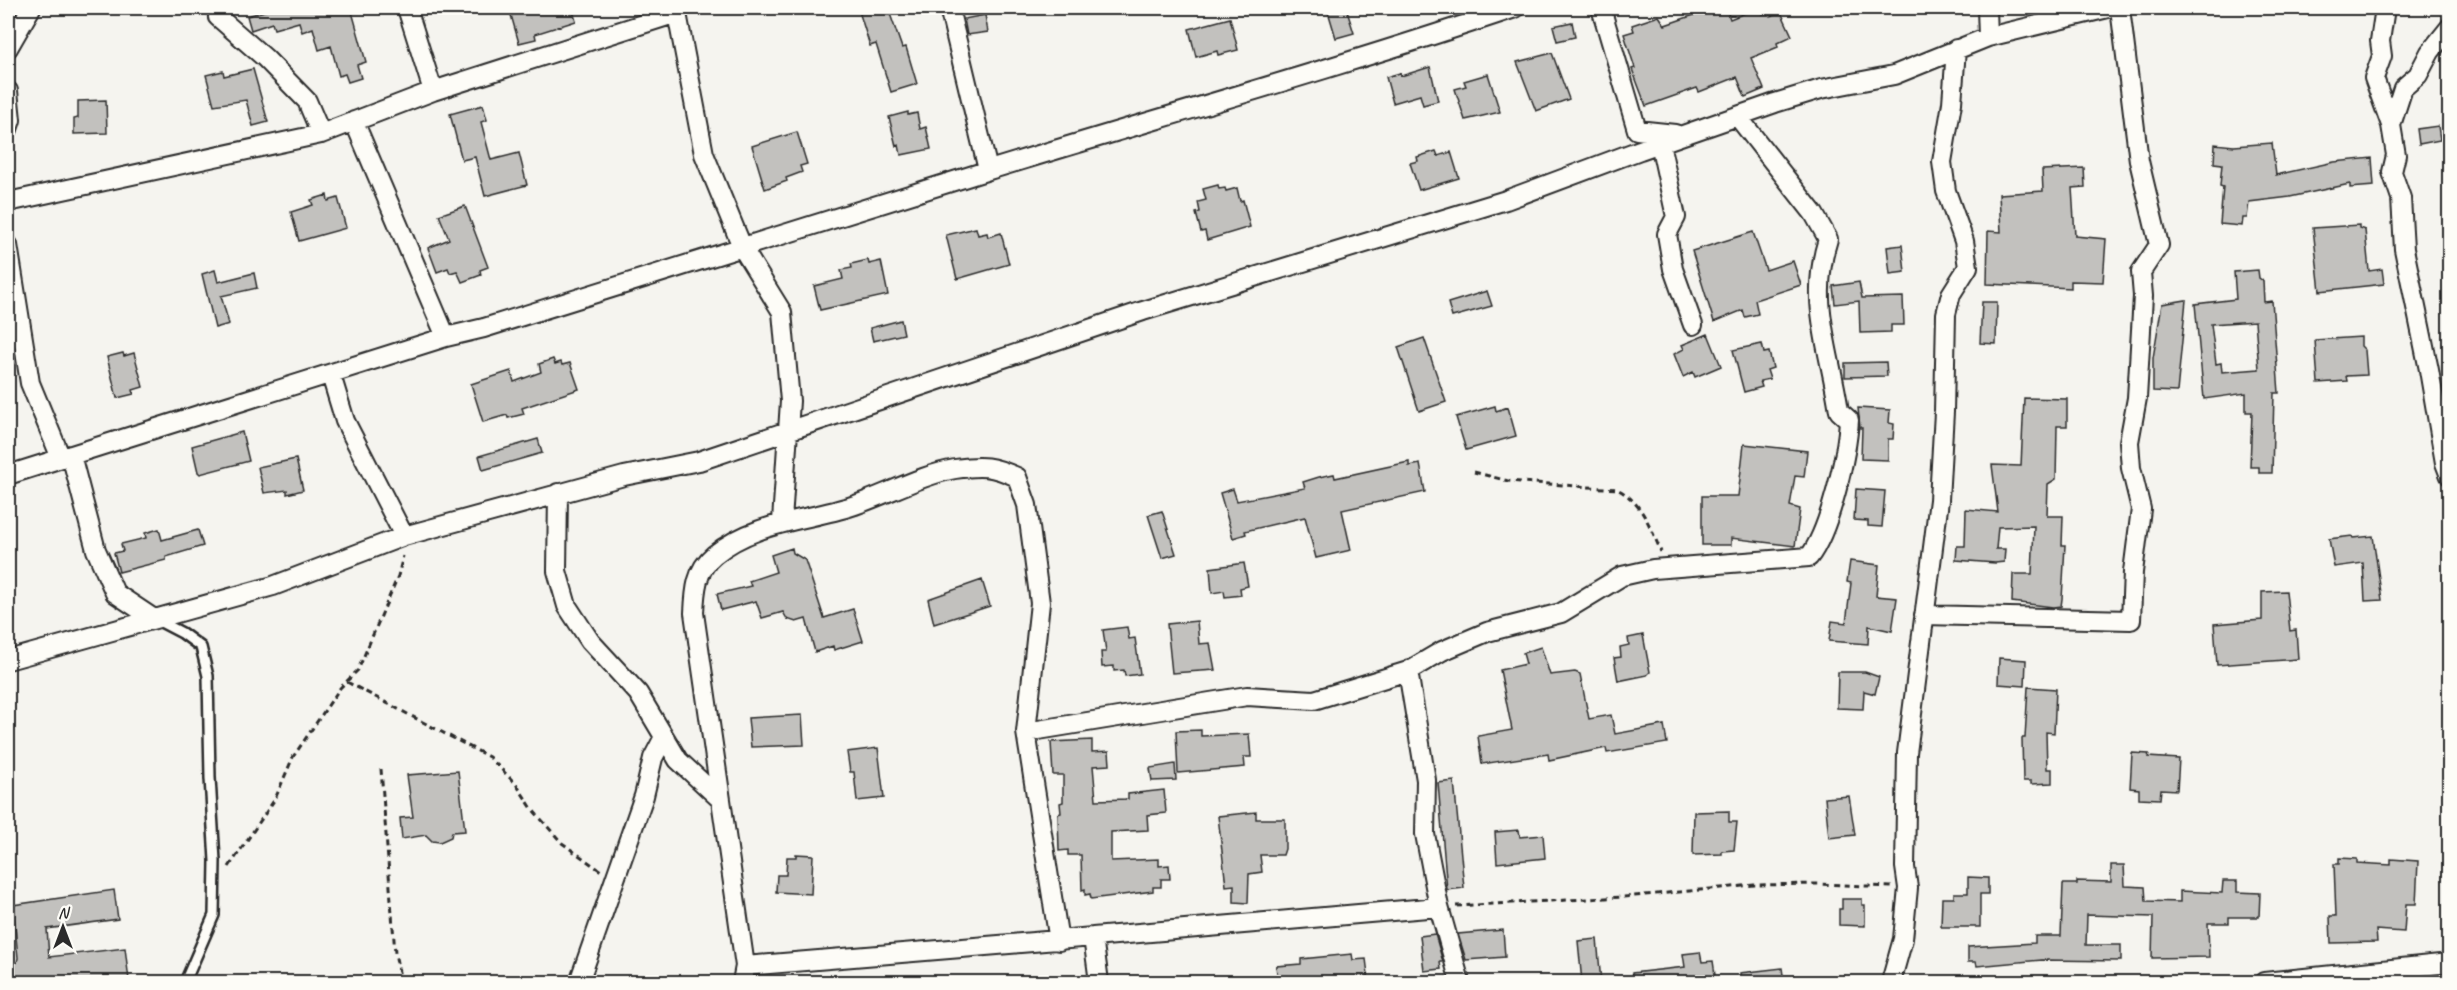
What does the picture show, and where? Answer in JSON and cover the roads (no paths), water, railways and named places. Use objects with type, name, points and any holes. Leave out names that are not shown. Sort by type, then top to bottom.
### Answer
[{"type":"street","points":[[221,8],[218,17],[265,58],[307,101],[321,134]]},
{"type":"street","points":[[407,8],[433,92]]},
{"type":"street","points":[[949,8],[988,170]]},
{"type":"street","points":[[8,475],[446,337],[484,328],[743,249],[988,170],[1398,48],[1515,8]]},
{"type":"street","points":[[1601,8],[1637,130],[1683,135]]},
{"type":"street","points":[[1987,8],[1988,37]]},
{"type":"street","points":[[8,660],[273,586],[404,536],[558,494],[699,461],[1143,310],[1506,200],[1660,143],[1821,89],[1894,75],[1988,37],[2109,8]]},
{"type":"street","points":[[1924,615],[2131,620],[2133,572],[2141,509],[2131,468],[2129,442],[2137,398],[2143,296],[2141,272],[2158,245],[2135,140],[2120,8]]},
{"type":"street","points":[[2385,8],[2380,41],[2382,56],[2374,78],[2391,125],[2396,155],[2392,172],[2402,198],[2404,249],[2427,359],[2445,463],[2450,476]]},
{"type":"street","points":[[8,48],[26,9]]},
{"type":"street","points":[[8,202],[321,134],[433,92],[676,10],[704,154],[743,249],[782,312],[789,371],[789,432],[782,521]]},
{"type":"street","points":[[2391,125],[2403,88],[2418,75],[2430,52],[2450,27]]},
{"type":"street","points":[[1891,982],[1903,939],[1908,888],[1905,867],[1907,753],[1939,500],[1946,314],[1951,294],[1968,267],[1964,241],[1946,191],[1942,162],[1952,103],[1956,49]]},
{"type":"street","points":[[8,91],[11,120],[8,129]]},
{"type":"street","points":[[1026,732],[1247,696],[1314,700],[1408,671],[1442,651],[1487,633],[1561,613],[1622,576],[1645,570],[1809,557],[1823,532],[1848,438],[1849,420],[1839,411],[1820,312],[1820,266],[1828,239],[1814,214],[1738,117]]},
{"type":"street","points":[[354,121],[446,337]]},
{"type":"street","points":[[1660,143],[1676,217],[1667,234],[1673,269],[1693,325]]},
{"type":"street","points":[[8,245],[30,384],[66,456],[96,550],[115,593],[154,619]]},
{"type":"street","points":[[331,375],[345,421],[404,536]]},
{"type":"street","points":[[1059,941],[1026,732],[1040,603],[1027,505],[1017,477],[991,466],[953,470],[850,507],[782,521],[738,540],[714,555],[701,570],[695,589],[694,613],[744,974],[1059,941],[1093,937],[1439,907]]},
{"type":"street","points":[[558,494],[557,571],[567,606],[590,641],[638,693],[678,760],[721,800]]},
{"type":"street","points":[[1408,671],[1426,780],[1425,834],[1439,907],[1460,982]]},
{"type":"street","points":[[579,982],[644,796],[653,758],[664,737]]},
{"type":"street","points":[[1093,937],[1099,982]]},
{"type":"street","points":[[2264,982],[2450,963]]},
{"type":"lane","points":[[154,619],[201,647],[206,659],[215,889],[214,915],[185,982]]}]
